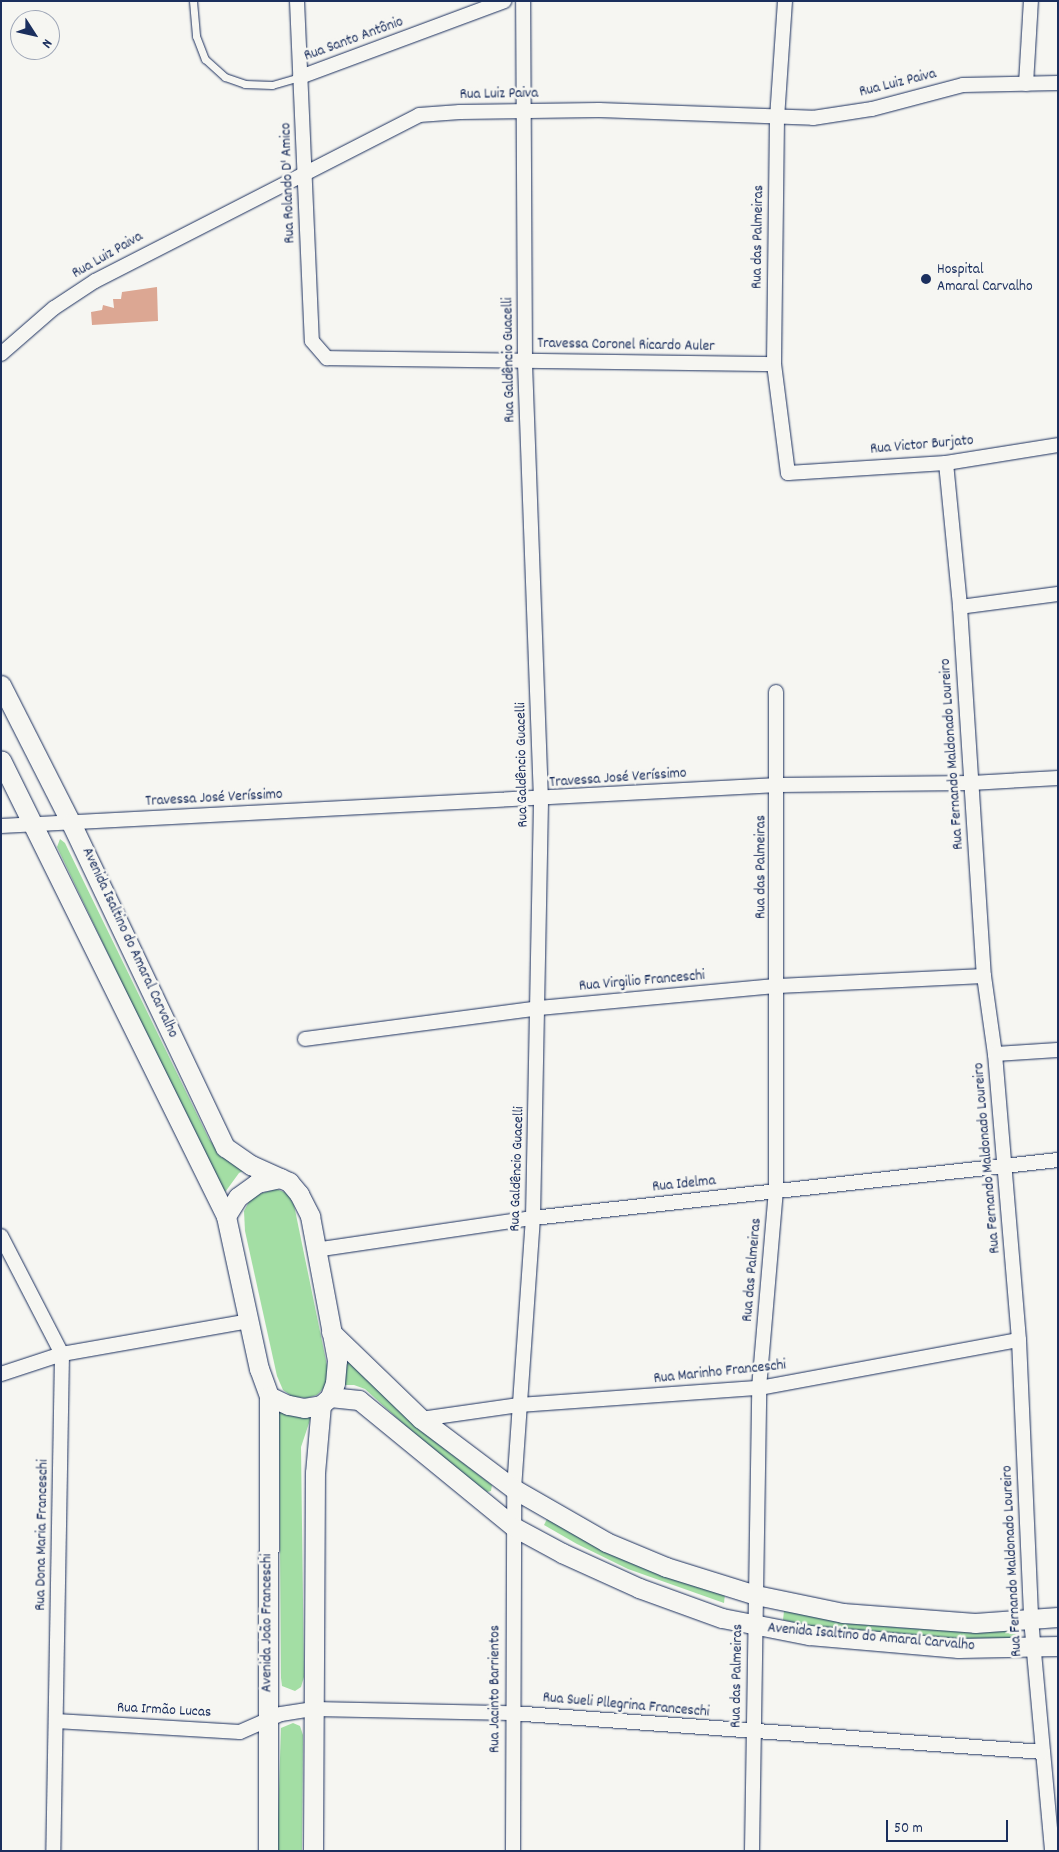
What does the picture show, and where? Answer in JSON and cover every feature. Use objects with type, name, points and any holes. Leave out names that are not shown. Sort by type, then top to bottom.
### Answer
[{"type":"main road","name":"Avenida Isaltino do Amaral Carvalho","points":[[1,685],[71,823],[225,1147],[289,1182],[299,1194],[310,1216],[337,1360],[325,1401]]},
{"type":"main road","name":"Avenida Isaltino do Amaral Carvalho","points":[[1,760],[35,825],[226,1216],[259,1369],[270,1396],[288,1405],[304,1408],[325,1401],[359,1400],[514,1527],[562,1554],[640,1588],[722,1618],[755,1627],[809,1635],[958,1648],[1058,1646]]},
{"type":"main road","points":[[226,1216],[238,1197],[257,1183],[280,1178]]},
{"type":"main road","name":"Avenida Isaltino do Amaral Carvalho","points":[[331,1332],[421,1419],[514,1489],[606,1542],[666,1567],[756,1595],[843,1613],[975,1623],[1058,1618]]},
{"type":"main road","name":"Avenida João Franceschi","points":[[268,1851],[267,1719],[270,1396]]},
{"type":"main road","points":[[313,1851],[315,1473],[325,1401]]},
{"type":"street","name":"Rua Rolando D' Amico","points":[[297,1],[312,341],[327,358]]},
{"type":"street","name":"Rua Santo Antônio","points":[[300,77],[504,1]]},
{"type":"street","name":"Rua Galdêncio Guacelli","points":[[514,1527],[514,1489],[533,1218],[539,1008],[541,800],[525,361],[523,1]]},
{"type":"street","name":"Rua das Palmeiras","points":[[785,1],[777,118],[774,364],[788,473]]},
{"type":"street","points":[[1026,84],[1031,1]]},
{"type":"street","name":"Rua Luiz Paiva","points":[[1,354],[54,308],[95,281],[419,115],[599,110],[813,118],[872,108],[964,85],[1058,83]]},
{"type":"street","name":"Travessa Coronel Ricardo Auler","points":[[327,358],[774,364]]},
{"type":"street","name":"Rua Victor Burjato","points":[[788,473],[946,463],[1058,445]]},
{"type":"street","name":"Rua Fernando Maldonado Loureiro","points":[[946,463],[960,607],[984,976],[995,1054],[1019,1340],[1031,1619],[1052,1851]]},
{"type":"street","points":[[960,607],[1058,594]]},
{"type":"street","name":"Rua das Palmeiras","points":[[752,1851],[759,1388],[776,1191],[778,785],[776,692]]},
{"type":"street","name":"Travessa José Veríssimo","points":[[1,826],[541,800],[778,785],[971,783],[1058,778]]},
{"type":"street","name":"Rua Virgilio Franceschi","points":[[305,1039],[539,1008],[778,986],[984,976]]},
{"type":"street","points":[[995,1054],[1058,1050]]},
{"type":"street","name":"Rua Idelma","points":[[315,1250],[533,1218],[1058,1160]]},
{"type":"street","name":"Rua Dona Maria Franceschi","points":[[1,1236],[62,1354],[53,1851]]},
{"type":"street","points":[[1,1374],[62,1354],[250,1321]]},
{"type":"street","name":"Rua Marinho Franceschi","points":[[421,1419],[520,1406],[759,1388],[1019,1340]]},
{"type":"street","name":"Rua Jacinto Barrientos","points":[[513,1851],[511,1713],[514,1527]]},
{"type":"street","name":"Rua Sueli Pllegrina Franceschi","points":[[267,1719],[314,1709],[511,1713],[1043,1752]]},
{"type":"street","name":"Rua Irmão Lucas","points":[[56,1721],[240,1732],[267,1719]]},
{"type":"lane","points":[[193,1],[196,36],[205,59],[225,77],[246,84],[272,85],[300,77]]},
{"type":"green space","points":[[60,839],[65,843],[209,1139],[220,1153],[247,1169],[239,1173],[223,1195],[57,847]]},
{"type":"green space","points":[[276,1189],[287,1193],[294,1205],[329,1375],[325,1387],[317,1395],[307,1398],[293,1397],[283,1390],[277,1376],[245,1231],[244,1211],[252,1196]]},
{"type":"green space","points":[[341,1352],[419,1429],[492,1485],[491,1491],[487,1492],[431,1449],[365,1389],[354,1385],[341,1385]]},
{"type":"green space","points":[[279,1409],[311,1417],[301,1447],[304,1677],[301,1687],[295,1691],[282,1686],[281,1678]]},
{"type":"green space","points":[[547,1519],[725,1594],[724,1603],[628,1569],[577,1544],[544,1525]]},
{"type":"green space","points":[[784,1611],[902,1628],[1014,1629],[1016,1634],[1013,1639],[933,1639],[821,1628],[783,1620]]},
{"type":"green space","points":[[293,1723],[300,1726],[303,1735],[302,1851],[277,1851],[281,1728]]},
{"type":"building","points":[[157,287],[158,321],[92,325],[91,312],[102,310],[103,305],[114,308],[113,299],[121,299],[122,292]]},
{"type":"place","name":"Hospital Amaral Carvalho","points":[[926,279]]}]
